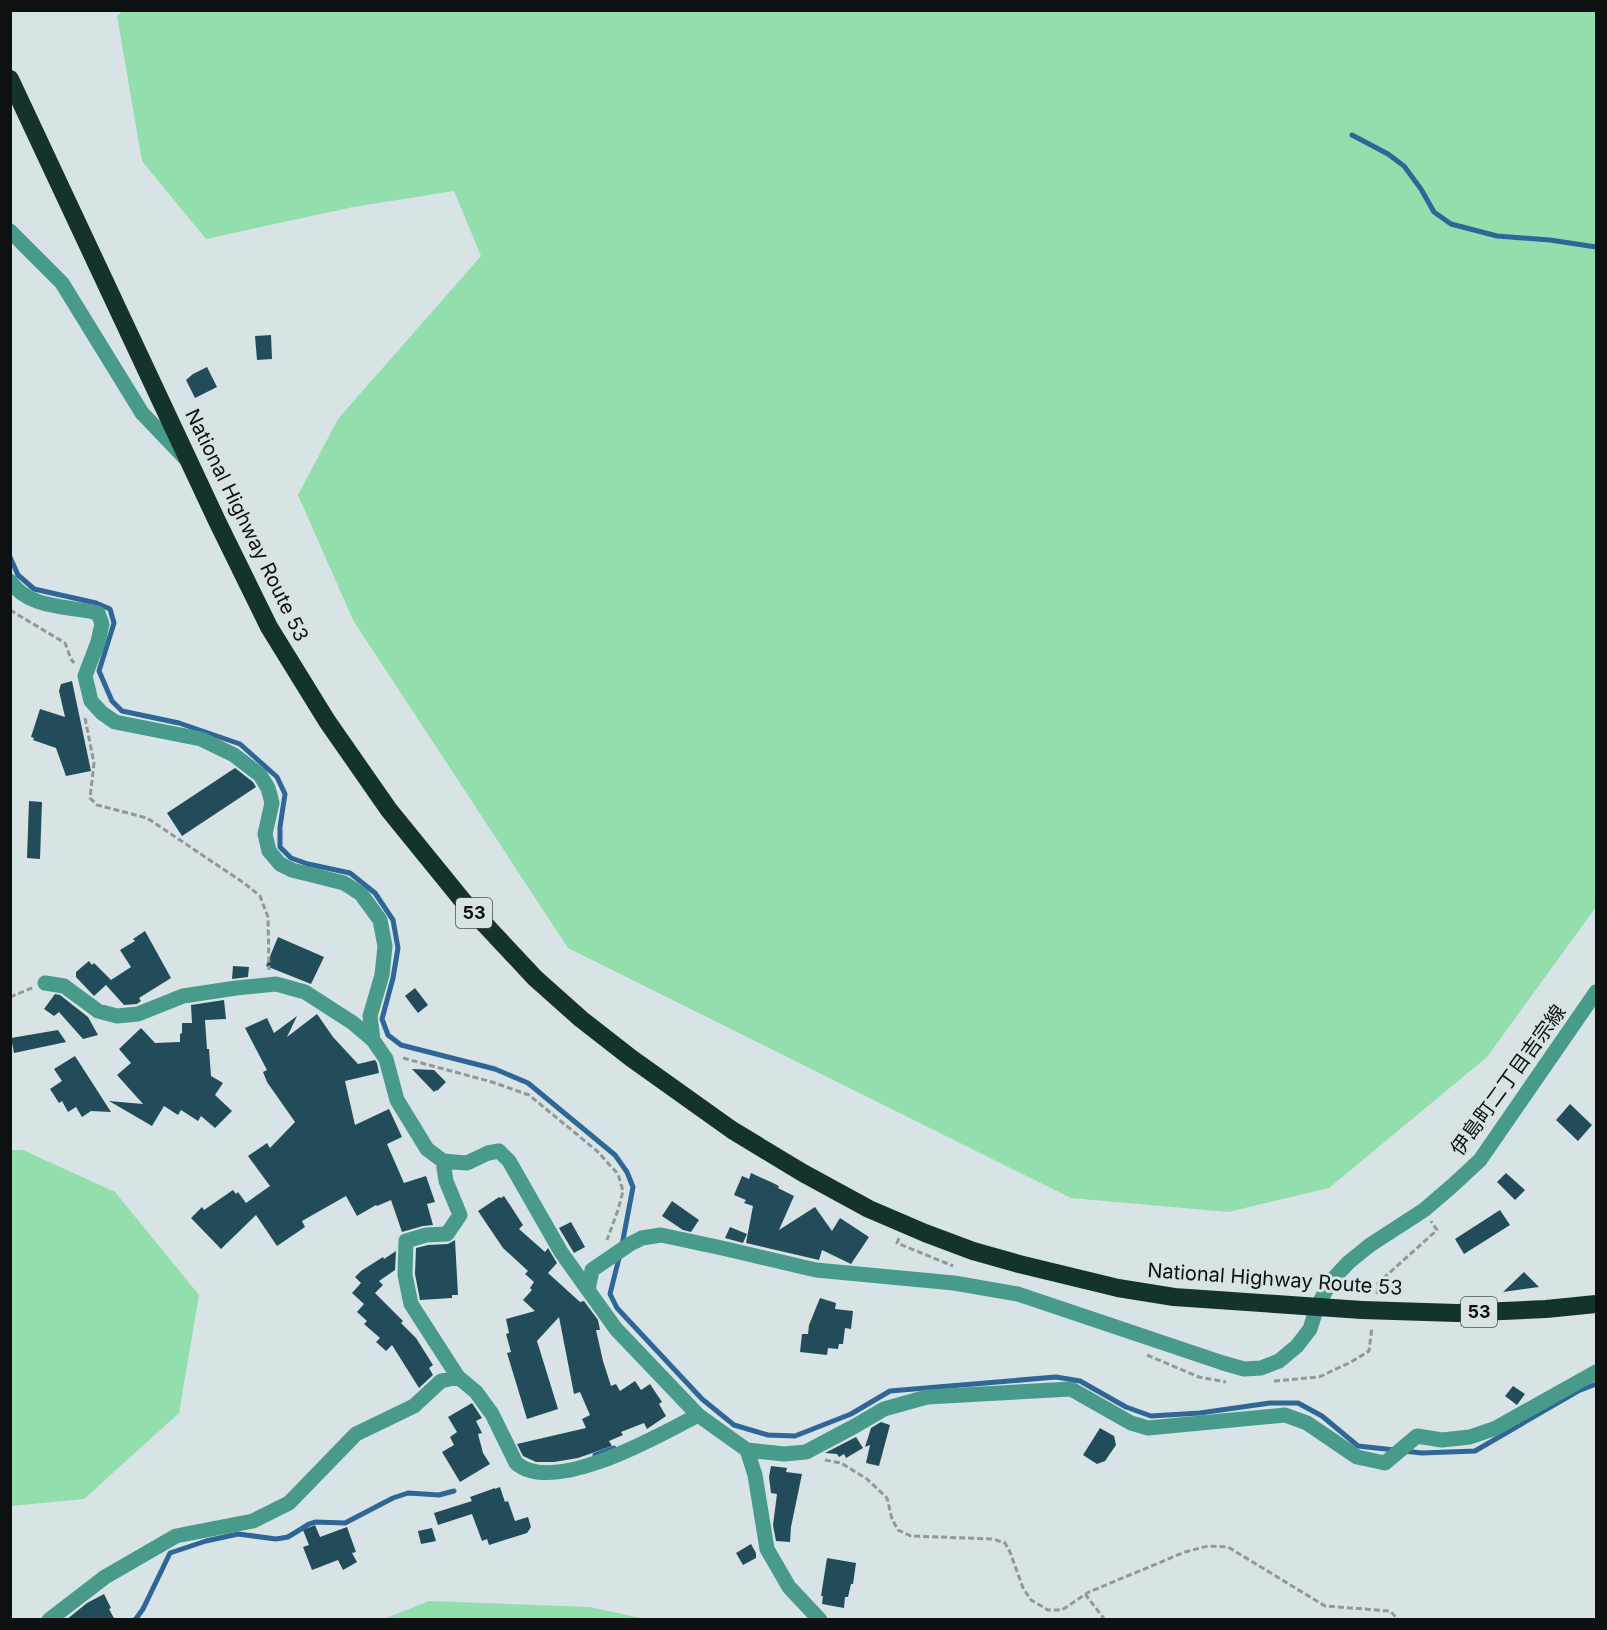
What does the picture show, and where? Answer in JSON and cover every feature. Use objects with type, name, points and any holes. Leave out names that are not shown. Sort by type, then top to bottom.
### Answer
[{"type":"highway","name":"National Highway Route 53","points":[[10,79],[216,521],[269,627],[327,721],[389,810],[463,901],[535,978],[581,1019],[631,1058],[732,1130],[869,1209],[925,1233],[1028,1267],[1118,1288],[1174,1297],[1368,1313],[1457,1313],[1596,1304]]},
{"type":"street","points":[[10,231],[62,283],[142,413],[192,466]]},
{"type":"street","points":[[10,580],[14,586],[46,605],[98,613],[102,624],[85,676],[91,698],[102,713],[115,722],[201,739],[234,755],[260,775],[268,788],[272,803],[265,834],[269,851],[280,864],[292,870],[345,883],[361,894],[380,920],[385,946],[382,975],[370,1016],[374,1040]]},
{"type":"street","points":[[45,983],[64,986],[98,1011],[117,1016],[138,1014],[183,996],[276,984],[305,992],[352,1023],[374,1040],[386,1059],[397,1100],[427,1149],[443,1161],[467,1162],[499,1151],[509,1161],[561,1252],[616,1329],[698,1416],[747,1450],[784,1454],[806,1452],[884,1409],[927,1397],[1071,1389],[1131,1424],[1148,1428],[1285,1415],[1307,1423],[1357,1457],[1385,1462],[1417,1436],[1442,1440],[1470,1437],[1496,1428],[1596,1372]]},
{"type":"street","name":"伊島町二丁目吉宗線","points":[[602,1263],[642,1238],[661,1235],[816,1270],[958,1277],[1018,1294],[1244,1369],[1261,1368],[1279,1361],[1297,1346],[1310,1329],[1317,1307],[1331,1281],[1349,1262],[1370,1245],[1424,1210],[1480,1160],[1596,992]]},
{"type":"street","points":[[443,1161],[446,1181],[460,1215],[447,1234],[426,1235],[406,1241],[405,1275],[411,1304],[458,1377],[476,1392],[492,1414],[516,1463],[531,1472],[546,1474],[583,1467],[638,1446],[698,1416]]},
{"type":"street","points":[[588,1290],[592,1270],[602,1263]]},
{"type":"street","points":[[49,1620],[105,1577],[176,1536],[253,1521],[289,1503],[356,1434],[414,1406],[441,1381],[458,1377]]},
{"type":"street","points":[[747,1450],[755,1475],[767,1549],[789,1587],[820,1620]]},
{"type":"path","points":[[10,610],[66,644],[71,659],[85,676]]},
{"type":"path","points":[[91,698],[85,716],[94,763],[90,798],[97,806],[147,818],[260,896],[268,916],[270,984]]},
{"type":"path","points":[[10,997],[45,983]]},
{"type":"path","points":[[386,1059],[406,1058],[529,1095],[597,1151],[618,1174],[623,1191],[602,1263]]},
{"type":"path","points":[[1377,1294],[1378,1283],[1437,1230],[1424,1210]]},
{"type":"path","points":[[897,1243],[958,1277]]},
{"type":"path","points":[[1272,1381],[1319,1377],[1351,1362],[1369,1350],[1368,1313]]},
{"type":"path","points":[[1145,1355],[1199,1377],[1231,1382]]},
{"type":"path","points":[[806,1452],[818,1458],[841,1463],[867,1479],[887,1498],[892,1519],[898,1530],[910,1536],[993,1539],[1005,1544],[1023,1588],[1031,1600],[1048,1610],[1062,1610],[1085,1594],[1185,1552],[1208,1546],[1228,1547],[1326,1606],[1390,1611],[1398,1620]]},
{"type":"path","points":[[1085,1594],[1105,1620]]},
{"type":"green space","points":[[124,10],[1596,11],[1596,907],[1487,1057],[1329,1188],[1228,1212],[1071,1198],[568,948],[353,620],[298,495],[338,419],[481,256],[454,191],[353,207],[206,239],[142,161],[117,16]]},
{"type":"green space","points":[[11,1150],[23,1150],[115,1192],[199,1295],[179,1413],[84,1499],[11,1506]]},
{"type":"green space","points":[[429,1601],[590,1607],[645,1619],[384,1619]]},
{"type":"building","points":[[271,335],[272,359],[257,360],[255,336]]},
{"type":"building","points":[[207,367],[217,387],[195,398],[186,380]]},
{"type":"building","points":[[72,681],[91,771],[66,776],[56,748],[33,740],[34,738],[31,737],[40,709],[65,717],[59,691],[61,684]]},
{"type":"building","points":[[235,768],[256,787],[182,836],[167,813]]},
{"type":"building","points":[[29,801],[42,802],[40,859],[27,858]]},
{"type":"building","points":[[145,931],[171,978],[139,998],[141,1001],[137,1004],[124,1005],[106,985],[94,996],[76,977],[76,972],[89,961],[111,980],[131,967],[120,950],[135,941],[133,939]]},
{"type":"building","points":[[278,937],[324,957],[311,984],[266,966]]},
{"type":"building","points":[[233,966],[249,967],[248,977],[232,979]]},
{"type":"building","points":[[415,988],[428,1005],[418,1013],[405,996]]},
{"type":"building","points":[[55,994],[60,995],[88,1017],[98,1035],[83,1039],[59,1012],[54,1016],[44,1009]]},
{"type":"building","points":[[224,1000],[226,1019],[205,1020],[211,1076],[223,1083],[215,1095],[232,1111],[215,1128],[201,1116],[198,1121],[181,1110],[178,1115],[164,1106],[152,1126],[109,1101],[143,1104],[117,1075],[131,1063],[119,1049],[141,1028],[155,1043],[180,1042],[182,1023],[192,1023],[191,1005]]},
{"type":"building","points":[[317,1014],[333,1037],[358,1064],[375,1060],[377,1063],[379,1073],[345,1081],[355,1125],[389,1109],[402,1137],[387,1144],[404,1183],[426,1176],[435,1202],[427,1204],[433,1225],[402,1232],[391,1200],[376,1205],[357,1216],[346,1196],[302,1221],[305,1227],[277,1246],[256,1215],[221,1249],[191,1218],[202,1207],[204,1210],[233,1190],[236,1194],[238,1192],[246,1203],[270,1186],[248,1156],[267,1143],[270,1148],[295,1122],[267,1082],[263,1072],[267,1070],[245,1028],[267,1018],[274,1033],[297,1016],[287,1037]]},
{"type":"building","points":[[58,1030],[66,1042],[14,1053],[11,1038]]},
{"type":"building","points":[[75,1056],[111,1112],[91,1111],[82,1117],[76,1107],[68,1112],[62,1101],[59,1103],[50,1089],[62,1081],[54,1069]]},
{"type":"building","points":[[412,1069],[434,1070],[446,1082],[434,1092]]},
{"type":"building","points":[[1570,1104],[1592,1125],[1578,1141],[1556,1120]]},
{"type":"building","points":[[751,1173],[794,1196],[779,1230],[815,1207],[832,1231],[840,1218],[869,1237],[851,1264],[822,1250],[819,1260],[746,1243],[753,1206],[744,1203],[746,1200],[734,1195],[742,1176],[749,1179]]},
{"type":"building","points":[[1506,1173],[1525,1190],[1515,1200],[1497,1182]]},
{"type":"building","points":[[504,1196],[523,1225],[519,1229],[545,1252],[548,1248],[557,1263],[548,1273],[580,1302],[584,1301],[598,1320],[600,1330],[596,1330],[611,1386],[616,1384],[620,1391],[635,1381],[641,1390],[650,1384],[662,1402],[659,1404],[666,1416],[647,1429],[644,1423],[621,1432],[623,1435],[609,1441],[612,1446],[578,1458],[536,1462],[523,1456],[517,1444],[586,1428],[582,1419],[590,1415],[580,1392],[574,1394],[559,1317],[537,1341],[558,1409],[527,1419],[507,1353],[511,1352],[506,1334],[509,1333],[506,1319],[535,1311],[523,1300],[532,1290],[530,1288],[534,1282],[525,1274],[528,1271],[503,1248],[478,1211]]},
{"type":"building","points":[[672,1201],[699,1220],[691,1232],[683,1230],[662,1216]]},
{"type":"building","points":[[1500,1210],[1510,1225],[1464,1254],[1455,1239]]},
{"type":"building","points":[[571,1222],[585,1247],[574,1253],[559,1228]]},
{"type":"building","points":[[730,1227],[747,1234],[743,1243],[725,1238]]},
{"type":"building","points":[[455,1240],[458,1295],[452,1295],[452,1298],[420,1300],[415,1274],[416,1248],[448,1244]]},
{"type":"building","points":[[396,1251],[395,1270],[379,1281],[383,1285],[375,1293],[403,1321],[401,1323],[416,1338],[433,1365],[429,1368],[433,1375],[419,1388],[392,1345],[386,1351],[376,1342],[380,1338],[364,1324],[367,1321],[357,1312],[364,1304],[352,1293],[361,1283],[355,1277],[361,1271]]},
{"type":"building","points":[[1524,1272],[1539,1287],[1503,1292]]},
{"type":"building","points":[[820,1298],[836,1303],[835,1309],[853,1311],[851,1329],[845,1328],[843,1344],[839,1344],[838,1349],[828,1348],[827,1355],[800,1352],[802,1334],[808,1334],[809,1325]]},
{"type":"building","points":[[1513,1386],[1525,1394],[1517,1405],[1505,1396]]},
{"type":"building","points":[[472,1403],[482,1418],[476,1421],[482,1433],[478,1434],[483,1453],[490,1464],[460,1482],[442,1452],[454,1445],[450,1437],[457,1432],[448,1417]]},
{"type":"building","points":[[881,1422],[890,1425],[879,1466],[866,1463],[870,1445],[865,1447],[871,1428]]},
{"type":"building","points":[[1100,1428],[1114,1436],[1116,1445],[1105,1461],[1097,1464],[1083,1455]]},
{"type":"building","points":[[856,1437],[863,1448],[846,1458],[844,1454],[839,1457],[837,1454],[825,1453]]},
{"type":"building","points":[[771,1466],[787,1468],[786,1472],[802,1474],[790,1542],[776,1541],[773,1525],[777,1494],[771,1493],[769,1477]]},
{"type":"building","points":[[500,1487],[515,1521],[528,1517],[531,1527],[527,1533],[489,1545],[487,1539],[482,1541],[472,1514],[438,1525],[434,1513],[472,1501],[470,1497]]},
{"type":"building","points":[[315,1525],[320,1537],[347,1527],[356,1552],[352,1553],[357,1562],[343,1570],[338,1560],[312,1570],[303,1547],[309,1545],[303,1530]]},
{"type":"building","points":[[432,1528],[436,1541],[421,1544],[418,1531]]},
{"type":"building","points":[[751,1544],[756,1558],[743,1565],[736,1553]]},
{"type":"building","points":[[827,1558],[856,1563],[853,1584],[851,1584],[848,1597],[845,1597],[844,1608],[822,1604],[823,1596],[821,1596]]},
{"type":"building","points":[[104,1594],[115,1620],[66,1620],[87,1603]]},
{"type":"waterway","points":[[1352,135],[1388,154],[1404,166],[1434,212],[1451,224],[1497,236],[1550,240],[1596,247]]},
{"type":"waterway","points":[[10,557],[18,575],[34,589],[96,603],[110,609],[114,623],[99,671],[112,701],[122,711],[179,723],[240,744],[277,777],[285,794],[280,827],[280,847],[291,858],[350,873],[375,893],[393,920],[398,948],[382,1019],[388,1035],[401,1045],[495,1069],[528,1083],[615,1155],[627,1172],[633,1187],[622,1245]]},
{"type":"waterway","points":[[620,1254],[610,1294],[617,1308],[702,1399],[734,1425],[768,1435],[795,1436],[851,1414],[890,1391],[1056,1377],[1080,1381],[1126,1407],[1151,1416],[1200,1413],[1270,1403],[1298,1403],[1322,1416],[1358,1446],[1422,1453],[1475,1451],[1578,1391],[1596,1384]]},
{"type":"waterway","points":[[595,1455],[614,1448]]},
{"type":"waterway","points":[[135,1620],[143,1609],[170,1553],[206,1541],[238,1534],[276,1539],[288,1537],[315,1522],[345,1523],[393,1498],[408,1493],[439,1495],[454,1491]]}]
